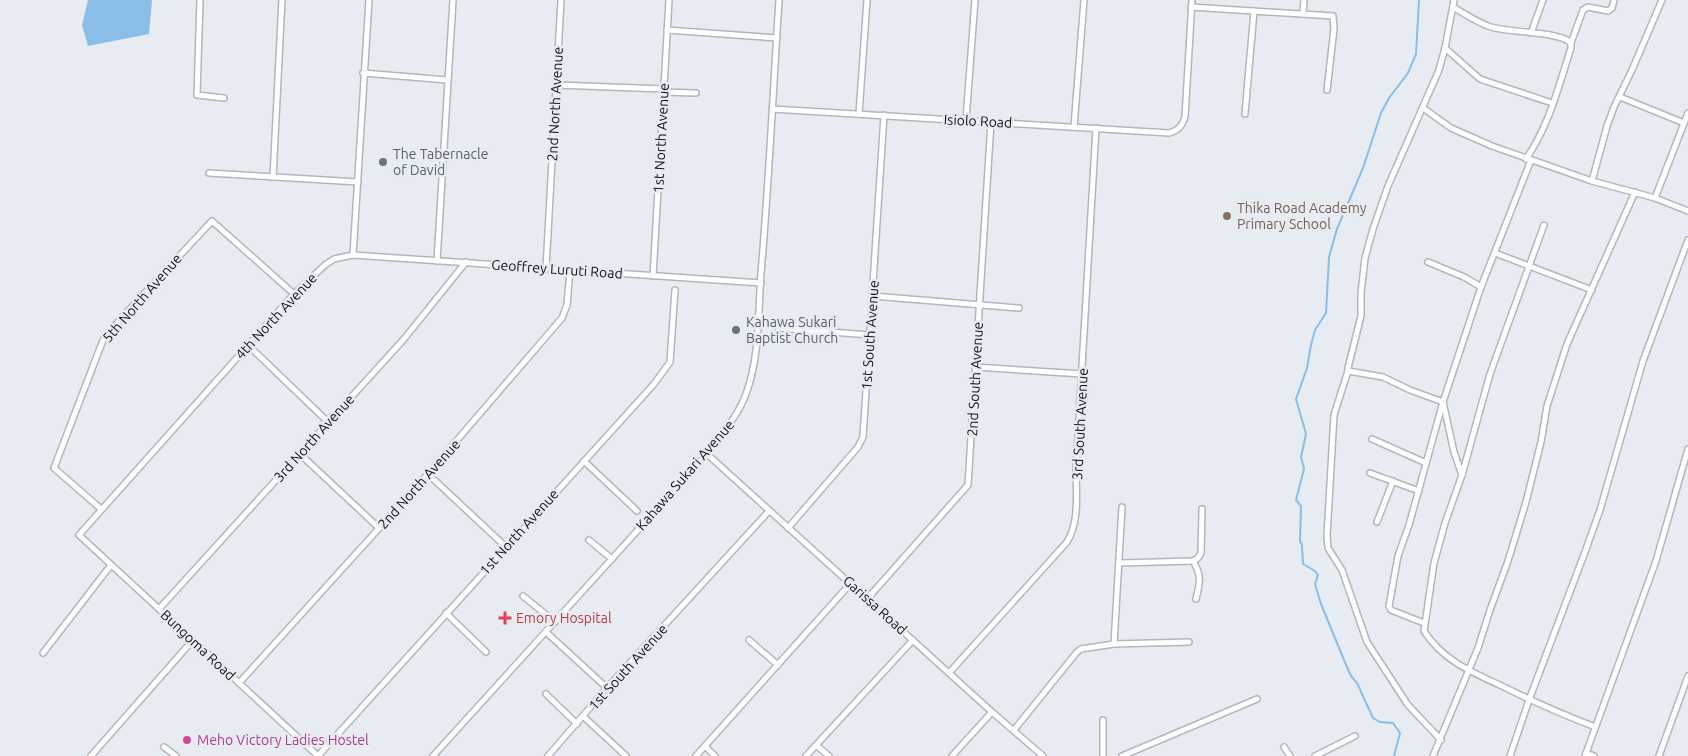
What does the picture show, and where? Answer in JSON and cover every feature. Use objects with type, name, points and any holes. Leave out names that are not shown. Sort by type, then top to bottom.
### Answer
[{"type":"street","points":[[200,0],[197,95],[224,98]]},
{"type":"street","points":[[273,177],[282,0]]},
{"type":"street","points":[[353,254],[369,0]]},
{"type":"street","points":[[437,260],[453,0]]},
{"type":"street","name":"2nd North Avenue","points":[[546,268],[561,0]]},
{"type":"street","name":"1st North Avenue","points":[[653,276],[669,0]]},
{"type":"street","name":"Kahawa Sukari Avenue","points":[[433,756],[706,454],[737,413],[747,392],[757,340],[770,168],[779,0]]},
{"type":"street","points":[[859,114],[867,0]]},
{"type":"street","points":[[966,120],[975,0]]},
{"type":"street","points":[[1074,127],[1084,0]]},
{"type":"street","points":[[1192,0],[1192,7],[1333,16],[1334,29],[1327,90]]},
{"type":"street","points":[[1303,14],[1304,0]]},
{"type":"street","points":[[1441,740],[1408,705],[1367,642],[1342,570],[1328,548],[1328,519],[1334,415],[1348,371],[1361,316],[1361,293],[1365,258],[1388,186],[1439,70],[1454,0]]},
{"type":"street","points":[[1531,33],[1543,0]]},
{"type":"street","points":[[1424,623],[1393,611],[1389,606],[1398,556],[1419,491],[1442,402],[1481,287],[1552,103],[1583,10],[1588,7],[1608,11],[1612,8],[1614,0]]},
{"type":"street","points":[[1592,181],[1607,126],[1662,0]]},
{"type":"street","name":"Isiolo Road","points":[[772,109],[1169,133],[1176,131],[1182,126],[1185,117],[1192,7]]},
{"type":"street","points":[[1453,7],[1491,27],[1568,40],[1571,43]]},
{"type":"street","points":[[1245,114],[1254,11]]},
{"type":"street","points":[[668,30],[777,38]]},
{"type":"street","points":[[1445,48],[1480,79],[1552,103]]},
{"type":"street","points":[[363,73],[447,80]]},
{"type":"street","points":[[556,85],[696,93]]},
{"type":"street","points":[[1620,97],[1684,123]]},
{"type":"street","points":[[1423,108],[1451,128],[1471,138],[1592,181],[1656,198],[1688,210]]},
{"type":"street","points":[[1656,198],[1688,114]]},
{"type":"street","name":"1st South Avenue","points":[[788,528],[862,442],[884,116]]},
{"type":"street","name":"2nd South Avenue","points":[[868,598],[968,485],[991,122]]},
{"type":"street","name":"3rd South Avenue","points":[[949,673],[1067,542],[1073,532],[1096,128]]},
{"type":"street","points":[[209,174],[358,182]]},
{"type":"street","points":[[1433,756],[1469,671],[1517,532],[1541,442],[1547,406],[1558,372],[1575,325],[1635,192]]},
{"type":"street","name":"5th North Avenue","points":[[101,510],[54,468],[105,336],[212,221],[294,294]]},
{"type":"street","points":[[1544,225],[1490,374],[1462,475],[1445,523],[1434,563],[1424,631],[1433,643],[1451,660],[1469,671],[1529,700],[1595,727]]},
{"type":"street","points":[[1510,756],[1600,510],[1640,369],[1688,240]]},
{"type":"street","points":[[1495,253],[1592,290]]},
{"type":"street","name":"Geoffrey Luruti Road","points":[[353,254],[761,283]]},
{"type":"street","name":"4th North Avenue","points":[[79,535],[294,294],[324,266],[334,260],[353,254]]},
{"type":"street","name":"3rd North Avenue","points":[[159,609],[404,339],[466,262]]},
{"type":"street","points":[[1428,262],[1464,277],[1481,287]]},
{"type":"street","name":"2nd North Avenue","points":[[240,683],[428,474],[562,318],[567,305],[570,270]]},
{"type":"street","name":"1st North Avenue","points":[[318,756],[654,384],[670,362],[676,277]]},
{"type":"street","points":[[873,296],[1020,308]]},
{"type":"street","points":[[778,328],[870,335]]},
{"type":"street","points":[[248,345],[328,422]]},
{"type":"street","points":[[975,367],[1082,374]]},
{"type":"street","points":[[1348,371],[1383,378],[1442,402]]},
{"type":"street","points":[[1442,402],[1454,452],[1462,475]]},
{"type":"street","points":[[1372,439],[1426,463]]},
{"type":"street","points":[[1594,756],[1585,754],[1660,547],[1688,449]]},
{"type":"street","points":[[300,454],[379,528]]},
{"type":"street","name":"Garissa Road","points":[[706,454],[1043,756]]},
{"type":"street","points":[[584,461],[637,511]]},
{"type":"street","points":[[1370,473],[1419,491]]},
{"type":"street","points":[[428,474],[506,547]]},
{"type":"street","points":[[1377,522],[1393,481]]},
{"type":"street","points":[[1114,644],[1122,507]]},
{"type":"street","points":[[1119,562],[1193,561],[1198,558],[1201,554],[1202,509]]},
{"type":"street","name":"1st South Avenue","points":[[548,756],[584,717],[607,688],[769,511]]},
{"type":"street","name":"Bungoma Road","points":[[79,535],[318,756]]},
{"type":"street","points":[[589,540],[612,559]]},
{"type":"street","points":[[1193,561],[1200,572],[1196,599]]},
{"type":"street","points":[[42,653],[111,565]]},
{"type":"street","points":[[696,756],[851,583]]},
{"type":"street","points":[[523,596],[555,622]]},
{"type":"street","points":[[446,613],[486,652]]},
{"type":"street","points":[[546,632],[607,688]]},
{"type":"street","points":[[91,756],[192,640]]},
{"type":"street","points":[[748,640],[778,665]]},
{"type":"street","points":[[806,756],[913,640]]},
{"type":"street","points":[[1014,730],[1077,652],[1087,647],[1114,644],[1189,642]]},
{"type":"street","points":[[1658,756],[1688,676]]},
{"type":"street","points":[[546,694],[577,724]]},
{"type":"street","points":[[1122,756],[1257,699]]},
{"type":"street","points":[[952,756],[992,712]]},
{"type":"street","points":[[584,717],[626,756]]},
{"type":"street","points":[[1102,720],[1103,756]]},
{"type":"street","points":[[1315,756],[1355,736]]},
{"type":"street","points":[[816,745],[828,756]]},
{"type":"street","points":[[704,746],[715,756]]},
{"type":"street","points":[[164,747],[176,756]]},
{"type":"street","points":[[1284,747],[1290,756]]},
{"type":"water","points":[[88,0],[152,0],[149,34],[88,46],[82,25]]},
{"type":"waterway","points":[[1394,756],[1400,733],[1393,723],[1380,722],[1373,718],[1357,683],[1351,676],[1321,604],[1315,584],[1318,575],[1303,564],[1300,541],[1301,506],[1296,500],[1304,469],[1301,457],[1306,434],[1296,399],[1307,368],[1315,330],[1326,313],[1329,257],[1337,229],[1363,168],[1381,113],[1389,98],[1408,73],[1416,54],[1419,0]]},
{"type":"place","name":"The Tabernacle of David","points":[[383,162]]},
{"type":"place","name":"Thika Road Academy Primary School","points":[[1227,216]]},
{"type":"place","name":"Kahawa Sukari Baptist Church","points":[[736,330]]},
{"type":"place","name":"Emory Hospital","points":[[505,618]]},
{"type":"place","name":"Meho Victory Ladies Hostel","points":[[187,740]]}]
